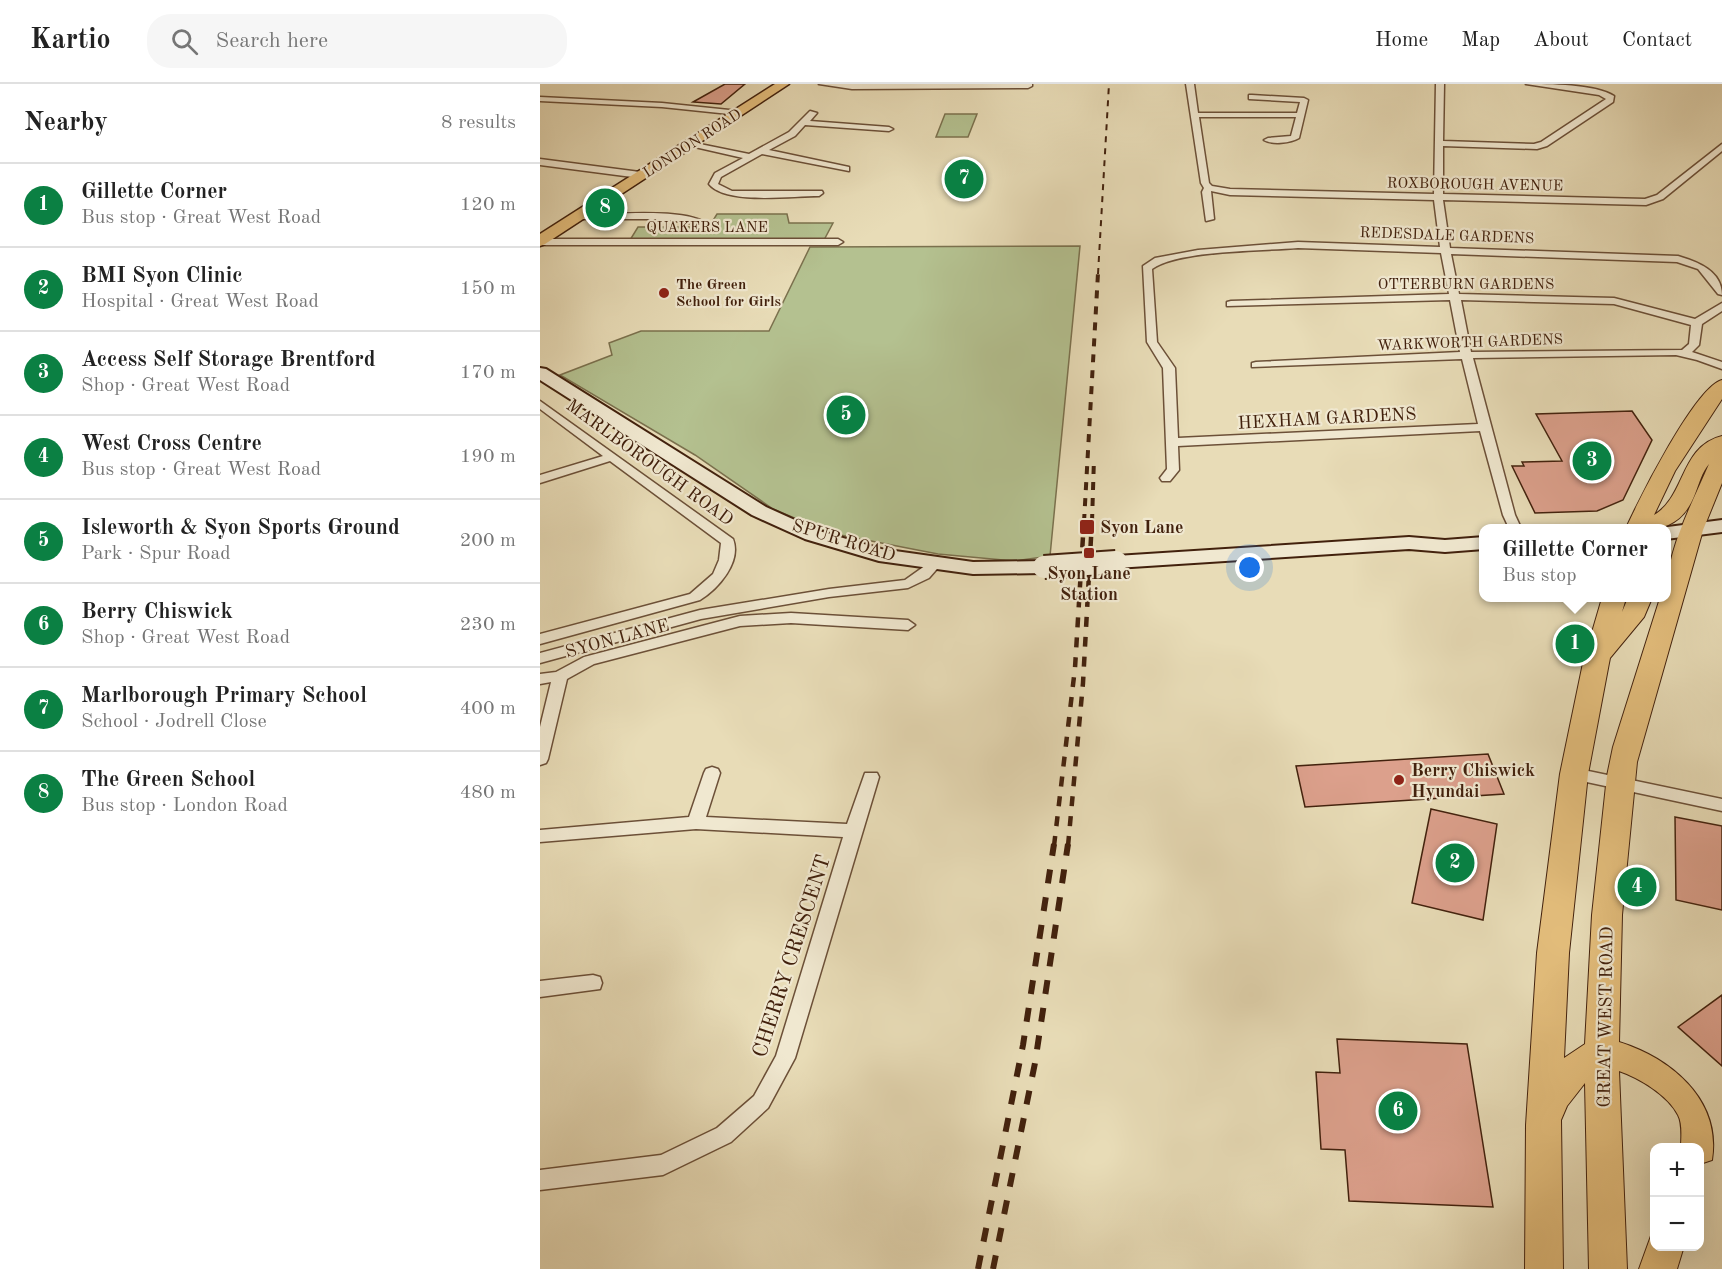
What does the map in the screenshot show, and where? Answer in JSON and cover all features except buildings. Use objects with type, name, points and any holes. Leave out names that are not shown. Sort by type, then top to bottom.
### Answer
[{"type":"highway","points":[[1639,524],[1665,471],[1701,413],[1722,386]]},
{"type":"highway","points":[[1655,524],[1670,515],[1681,503],[1697,463],[1722,442]]},
{"type":"highway","name":"GREAT WEST ROAD","points":[[1671,599],[1692,530],[1722,457]]},
{"type":"highway","points":[[1671,544],[1692,530]]},
{"type":"highway","points":[[1544,1269],[1543,1125],[1553,953],[1574,774],[1598,657],[1613,602]]},
{"type":"highway","points":[[1598,657],[1635,612],[1638,602]]},
{"type":"highway","name":"GREAT WEST ROAD","points":[[1608,1269],[1602,1054],[1606,922],[1619,783],[1626,747],[1670,602]]},
{"type":"highway","points":[[1543,1125],[1552,1100],[1572,1072],[1583,1062],[1602,1054],[1643,1066],[1682,1092],[1693,1108],[1700,1127],[1699,1143]]},
{"type":"highway","points":[[1658,1269],[1663,1251]]},
{"type":"main road","name":"LONDON ROAD","points":[[540,242],[783,84]]},
{"type":"main road","name":"SPUR ROAD","points":[[540,373],[759,511],[812,535],[879,555],[974,568],[1044,567],[1409,543]]},
{"type":"main road","points":[[1671,532],[1722,526]]},
{"type":"main road","points":[[1409,543],[1438,534],[1479,530]]},
{"type":"main road","points":[[1409,543],[1444,546],[1479,543]]},
{"type":"street","points":[[823,84],[852,87],[1028,85],[1028,98]]},
{"type":"street","points":[[1190,84],[1205,183],[1209,188],[1206,192],[1209,219]]},
{"type":"street","points":[[1440,84],[1438,196],[1446,250],[1483,427],[1513,524]]},
{"type":"street","points":[[1440,143],[1534,147],[1544,144],[1610,100],[1610,96],[1599,93],[1530,84]]},
{"type":"street","points":[[1252,97],[1304,100],[1295,138],[1268,140]]},
{"type":"street","points":[[540,99],[662,105],[739,113]]},
{"type":"street","points":[[813,113],[792,134],[764,152],[718,175],[713,184],[719,190],[731,194],[819,193]]},
{"type":"street","points":[[1193,115],[1300,115]]},
{"type":"street","points":[[805,123],[888,129]]},
{"type":"street","points":[[690,146],[752,157]]},
{"type":"street","name":"ROXBOROUGH AVENUE","points":[[1209,188],[1230,192],[1646,202],[1660,197],[1722,147]]},
{"type":"street","points":[[764,152],[846,169]]},
{"type":"street","points":[[540,162],[640,176]]},
{"type":"street","points":[[578,217],[695,220],[704,225]]},
{"type":"street","name":"QUAKERS LANE","points":[[540,242],[838,242]]},
{"type":"street","name":"REDESDALE GARDENS","points":[[1173,442],[1169,368],[1152,342],[1147,268],[1158,260],[1198,253],[1298,245],[1678,259],[1702,267],[1722,292]]},
{"type":"street","name":"OTTERBURN GARDENS","points":[[1231,304],[1456,297],[1614,302],[1697,323]]},
{"type":"street","points":[[1685,353],[1694,345],[1697,323],[1722,306]]},
{"type":"street","name":"WARKWORTH GARDENS","points":[[1256,365],[1467,355],[1685,353],[1722,366]]},
{"type":"street","name":"MARLBOROUGH ROAD","points":[[540,404],[718,532],[728,542],[728,558],[722,573],[706,590],[681,603],[540,639]]},
{"type":"street","name":"HEXHAM GARDENS","points":[[1173,442],[1214,442],[1483,427]]},
{"type":"street","points":[[1166,478],[1173,470],[1173,442]]},
{"type":"street","points":[[540,479],[611,457]]},
{"type":"street","name":"SYON LANE","points":[[540,658],[700,615],[829,593],[908,584],[924,575],[936,562]]},
{"type":"street","points":[[540,679],[560,676],[590,660],[740,621],[791,618],[908,625]]},
{"type":"street","points":[[540,759],[560,676]]},
{"type":"street","points":[[696,823],[712,773]]},
{"type":"street","points":[[1574,774],[1722,805]]},
{"type":"street","name":"CHERRY CRESCENT","points":[[540,1180],[663,1165],[724,1135],[761,1102],[785,1058],[871,777]]},
{"type":"street","name":"CHERRY CRESCENT","points":[[540,836],[696,823],[853,831]]},
{"type":"street","points":[[540,989],[593,983]]},
{"type":"green space","points":[[945,114],[977,114],[968,137],[936,137]]},
{"type":"green space","points":[[717,214],[787,214],[789,223],[833,223],[824,240],[630,240],[638,227],[709,227]]},
{"type":"green space","points":[[1080,246],[1050,556],[1014,561],[938,554],[830,533],[773,509],[695,455],[560,375],[612,355],[609,343],[641,331],[769,331],[810,247]]},
{"type":"railway","points":[[1098,274],[1109,84]]},
{"type":"railway","points":[[1084,522],[1098,273]]},
{"type":"railway","points":[[1092,522],[1094,458]]},
{"type":"railway","points":[[1054,846],[1075,668],[1084,520]]},
{"type":"railway","points":[[1068,846],[1083,683],[1092,520]]},
{"type":"railway","points":[[978,1269],[1023,1045],[1054,844]]},
{"type":"railway","points":[[993,1269],[1035,1063],[1068,844]]},
{"type":"place","name":"Marlborough Primary School","points":[[964,179]]},
{"type":"place","name":"The Green School","points":[[605,208]]},
{"type":"place","name":"The Green School for Girls","points":[[664,293]]},
{"type":"place","name":"Isleworth & Syon Sports Ground","points":[[846,415]]},
{"type":"place","name":"Access Self Storage Brentford","points":[[1592,461]]},
{"type":"place","name":"Syon Lane","points":[[1087,527]]},
{"type":"place","name":"Syon Lane Station","points":[[1089,553]]},
{"type":"place","name":"Gillette Corner","points":[[1575,644]]},
{"type":"place","name":"Berry Chiswick Hyundai","points":[[1399,780]]},
{"type":"place","name":"BMI Syon Clinic","points":[[1455,863]]},
{"type":"place","name":"West Cross Centre","points":[[1637,887]]},
{"type":"place","name":"Berry Chiswick","points":[[1398,1111]]}]
